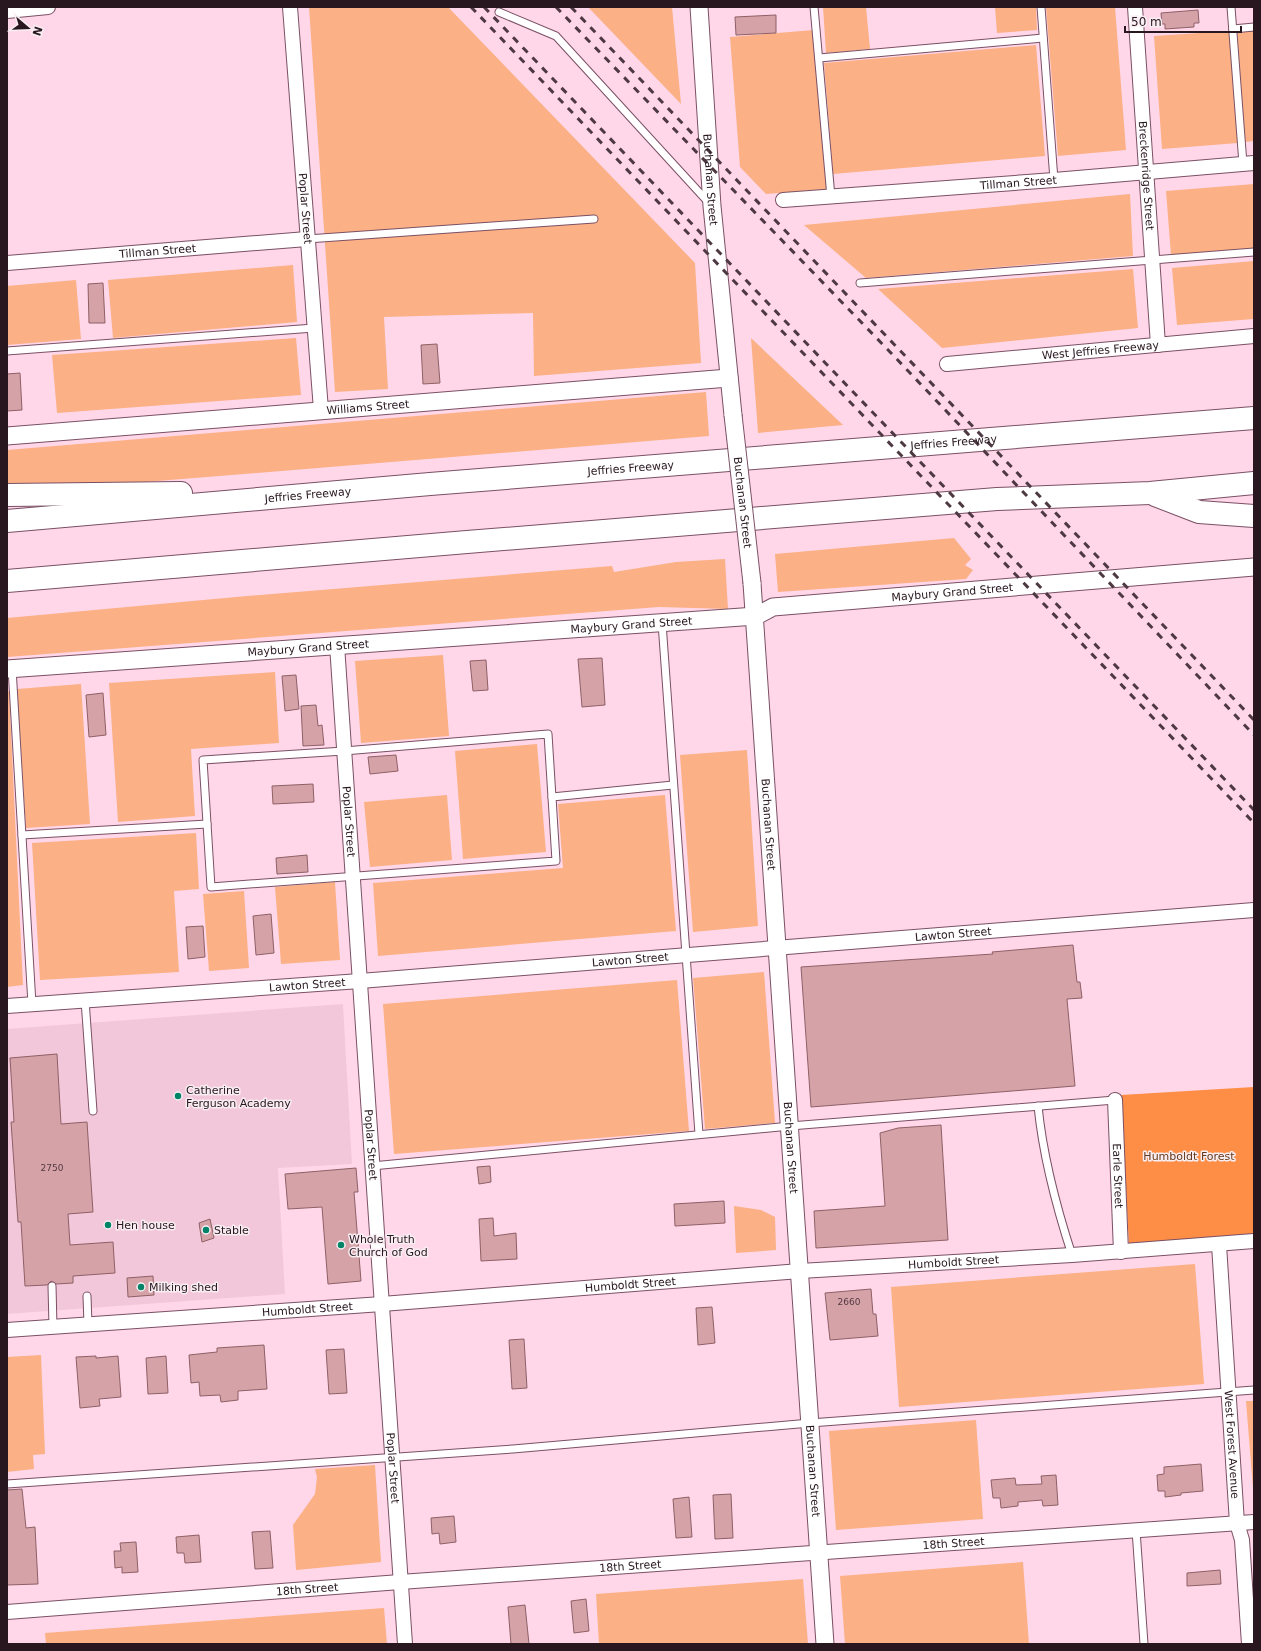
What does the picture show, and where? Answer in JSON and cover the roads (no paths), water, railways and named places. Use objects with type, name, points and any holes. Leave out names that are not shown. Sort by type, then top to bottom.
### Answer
[{"type":"highway","name":"Jeffries Freeway","points":[[7,521],[438,484],[1254,418]]},
{"type":"highway","points":[[7,581],[467,542],[981,501],[1150,493],[1254,483]]},
{"type":"highway","points":[[7,495],[365,491]]},
{"type":"highway","points":[[1150,493],[1199,512],[1254,516]]},
{"type":"street","points":[[7,11],[48,7]]},
{"type":"street","name":"Poplar Street","points":[[290,7],[321,410]]},
{"type":"street","name":"Buchanan Street","points":[[699,7],[712,206],[729,378],[756,616],[776,947],[790,1126],[825,1644]]},
{"type":"street","name":"Breckenridge Street","points":[[1135,7],[1158,345]]},
{"type":"street","name":"Tillman Street","points":[[783,200],[1054,180],[1249,163]]},
{"type":"street","name":"Tillman Street","points":[[7,263],[307,239]]},
{"type":"street","name":"West Jeffries Freeway","points":[[947,364],[1254,336]]},
{"type":"street","name":"Williams Street","points":[[7,436],[729,378]]},
{"type":"street","name":"Maybury Grand Street","points":[[10,668],[756,616],[773,607],[1254,567]]},
{"type":"street","name":"Poplar Street","points":[[337,645],[405,1644]]},
{"type":"street","name":"Lawton Street","points":[[7,1006],[360,981],[1254,910]]},
{"type":"street","name":"Earle Street","points":[[1115,1100],[1121,1252]]},
{"type":"street","name":"Humboldt Street","points":[[7,1330],[382,1304],[800,1271],[1121,1252],[1254,1241]]},
{"type":"street","name":"West Forest Avenue","points":[[1218,1245],[1237,1523],[1242,1540],[1249,1644]]},
{"type":"street","name":"18th Street","points":[[7,1612],[400,1582],[1254,1522]]},
{"type":"lane","points":[[814,7],[831,197]]},
{"type":"lane","points":[[1040,7],[1054,180]]},
{"type":"lane","points":[[1231,7],[1249,163]]},
{"type":"lane","points":[[499,12],[556,36],[712,206]]},
{"type":"lane","points":[[1233,29],[1254,26]]},
{"type":"lane","points":[[819,58],[1043,38]]},
{"type":"lane","points":[[307,239],[594,219]]},
{"type":"lane","points":[[860,282],[1254,252]]},
{"type":"lane","points":[[7,351],[314,328]]},
{"type":"lane","points":[[662,623],[699,1134]]},
{"type":"lane","points":[[10,668],[32,1004]]},
{"type":"lane","points":[[548,734],[556,861],[211,887],[203,760],[344,751],[548,734]]},
{"type":"lane","points":[[552,797],[673,785]]},
{"type":"lane","points":[[22,835],[207,824]]},
{"type":"lane","points":[[85,1000],[93,1110]]},
{"type":"lane","points":[[372,1166],[699,1134],[1115,1100]]},
{"type":"lane","points":[[1038,1106],[1042,1140],[1059,1216],[1072,1255]]},
{"type":"lane","points":[[52,1286],[53,1326]]},
{"type":"lane","points":[[87,1296],[88,1324]]},
{"type":"lane","points":[[7,1484],[521,1449],[810,1423],[1254,1390]]},
{"type":"lane","points":[[1136,1530],[1144,1644]]},
{"type":"railway","points":[[471,7],[1254,823]]},
{"type":"railway","points":[[484,7],[1254,810]]},
{"type":"railway","points":[[556,7],[892,354],[1254,735]]},
{"type":"railway","points":[[571,7],[1254,720]]},
{"type":"place","name":"Catherine Ferguson Academy","points":[[178,1096]]},
{"type":"place","name":"Hen house","points":[[108,1225]]},
{"type":"place","name":"Stable","points":[[206,1230]]},
{"type":"place","name":"Whole Truth Church of God","points":[[341,1245]]},
{"type":"place","name":"Milking shed","points":[[141,1287]]},
{"type":"park label","name":"Humboldt Forest","points":[[1189,1156]]}]
